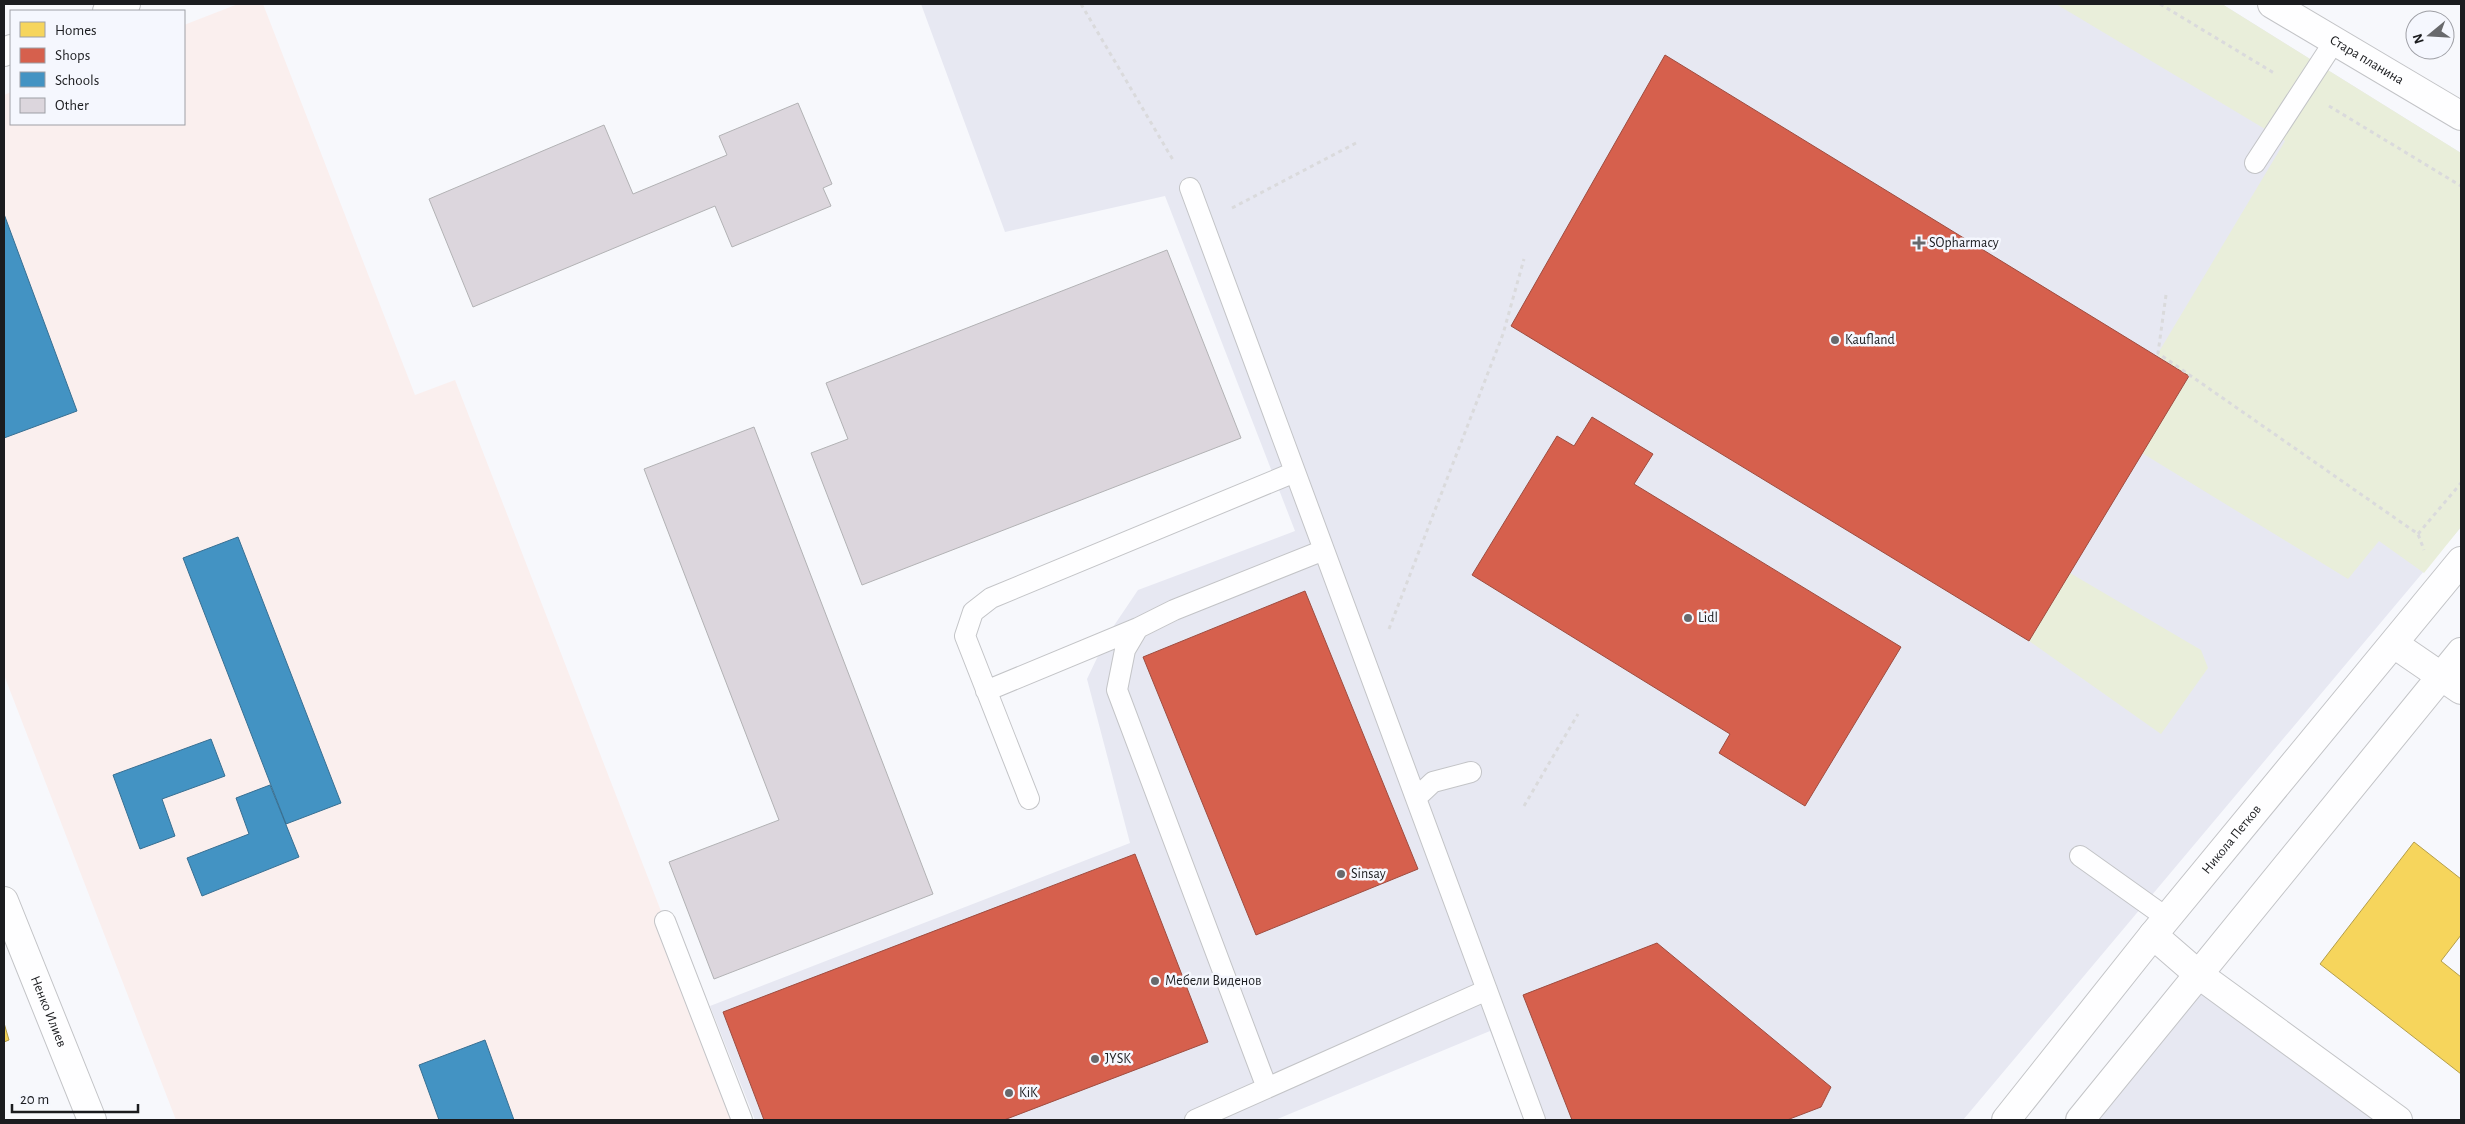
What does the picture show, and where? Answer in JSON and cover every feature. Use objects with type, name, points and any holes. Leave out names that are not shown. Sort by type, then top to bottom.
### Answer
[{"type":"main road","points":[[110,10],[126,4]]},
{"type":"main road","name":"Стара планина","points":[[2272,4],[2461,116]]},
{"type":"main road","name":"Никола Петков","points":[[2006,1120],[2160,926],[2461,561]]},
{"type":"main road","points":[[2394,644],[2452,684]]},
{"type":"main road","points":[[2080,1120],[2198,974],[2452,684],[2461,652]]},
{"type":"main road","name":"Ненко Илиев","points":[[4,902],[92,1120]]},
{"type":"main road","points":[[2160,926],[2198,974],[2398,1120]]},
{"type":"lane","points":[[2255,164],[2334,42]]},
{"type":"lane","points":[[1190,188],[1535,1120]]},
{"type":"lane","points":[[1029,799],[964,636],[973,612],[991,598],[1295,472]]},
{"type":"lane","points":[[986,690],[1138,628],[1174,610],[1324,550]]},
{"type":"lane","points":[[1138,628],[1125,650],[1117,690],[1267,1088]]},
{"type":"lane","points":[[1416,798],[1433,782],[1471,772]]},
{"type":"lane","points":[[2080,856],[2160,926]]},
{"type":"lane","points":[[665,922],[742,1120]]},
{"type":"lane","points":[[1195,1120],[1487,990]]},
{"type":"path","points":[[1081,4],[1190,188]]},
{"type":"path","points":[[1203,224],[1356,143]]},
{"type":"path","points":[[1371,676],[1503,334],[1524,259]]},
{"type":"path","points":[[2166,295],[2158,353],[2418,534],[2440,587]]},
{"type":"path","points":[[2418,534],[2461,483]]},
{"type":"path","points":[[1524,806],[1578,714]]},
{"type":"shaded area","points":[[238,4],[263,4],[415,395],[455,380],[742,1120],[176,1120],[4,675],[4,95],[10,92],[10,125],[185,125],[185,25]]},
{"type":"shaded area","points":[[921,4],[2222,4],[2461,153],[2461,527],[1963,1120],[1525,1120],[1490,1031],[1275,1120],[755,1120],[710,1006],[1130,843],[1087,679],[1109,633],[1138,590],[1295,531],[1165,196],[1005,232]]},
{"type":"shaded area","points":[[2198,974],[2388,1120],[2080,1120]]},
{"type":"green space","points":[[2056,4],[2222,4],[2461,153],[2461,527],[2424,573],[2379,541],[2348,579],[2142,453],[2189,377],[2157,355],[2285,141]]},
{"type":"green space","points":[[2070,573],[2201,650],[2208,668],[2161,734],[2029,641]]},
{"type":"building: Homes","points":[[2414,842],[2461,879],[2461,935],[2441,961],[2461,977],[2461,1074],[2320,964]]},
{"type":"building: Homes","points":[[4,1023],[9,1040],[4,1042]]},
{"type":"building: Shops","name":"Kaufland","points":[[1665,55],[2189,376],[2029,641],[1511,326]]},
{"type":"building: Shops","points":[[1592,417],[1653,454],[1634,484],[1901,647],[1805,806],[1719,753],[1730,734],[1472,575],[1557,436],[1574,446]]},
{"type":"building: Shops","points":[[1305,591],[1418,869],[1256,935],[1143,657]]},
{"type":"building: Shops","points":[[1135,854],[1208,1042],[1004,1120],[764,1120],[723,1012]]},
{"type":"building: Shops","points":[[1657,943],[1831,1087],[1821,1107],[1787,1120],[1572,1120],[1523,995]]},
{"type":"building: Schools","points":[[4,214],[77,411],[4,438]]},
{"type":"building: Schools","points":[[238,537],[341,803],[286,824],[183,558]]},
{"type":"building: Schools","points":[[211,739],[225,776],[162,799],[175,836],[140,849],[113,775]]},
{"type":"building: Schools","points":[[270,785],[299,857],[202,896],[187,858],[249,834],[236,798]]},
{"type":"building: Schools","points":[[485,1040],[514,1120],[439,1120],[419,1065]]},
{"type":"building: Other","points":[[798,103],[832,184],[823,188],[831,206],[732,247],[715,206],[473,307],[429,199],[604,125],[633,194],[727,155],[719,136]]},
{"type":"building: Other","points":[[1167,250],[1241,438],[862,585],[811,453],[848,439],[826,383]]},
{"type":"building: Other","points":[[754,427],[933,894],[714,979],[669,862],[779,820],[644,469]]},
{"type":"place","name":"SOpharmacy","points":[[1919,243]]},
{"type":"place","name":"Kaufland","points":[[1835,340]]},
{"type":"place","name":"Lidl","points":[[1688,618]]},
{"type":"place","name":"Sinsay","points":[[1341,874]]},
{"type":"place","name":"Мебели Виденов","points":[[1155,981]]},
{"type":"place","name":"JYSK","points":[[1095,1059]]},
{"type":"place","name":"KiK","points":[[1009,1093]]}]
